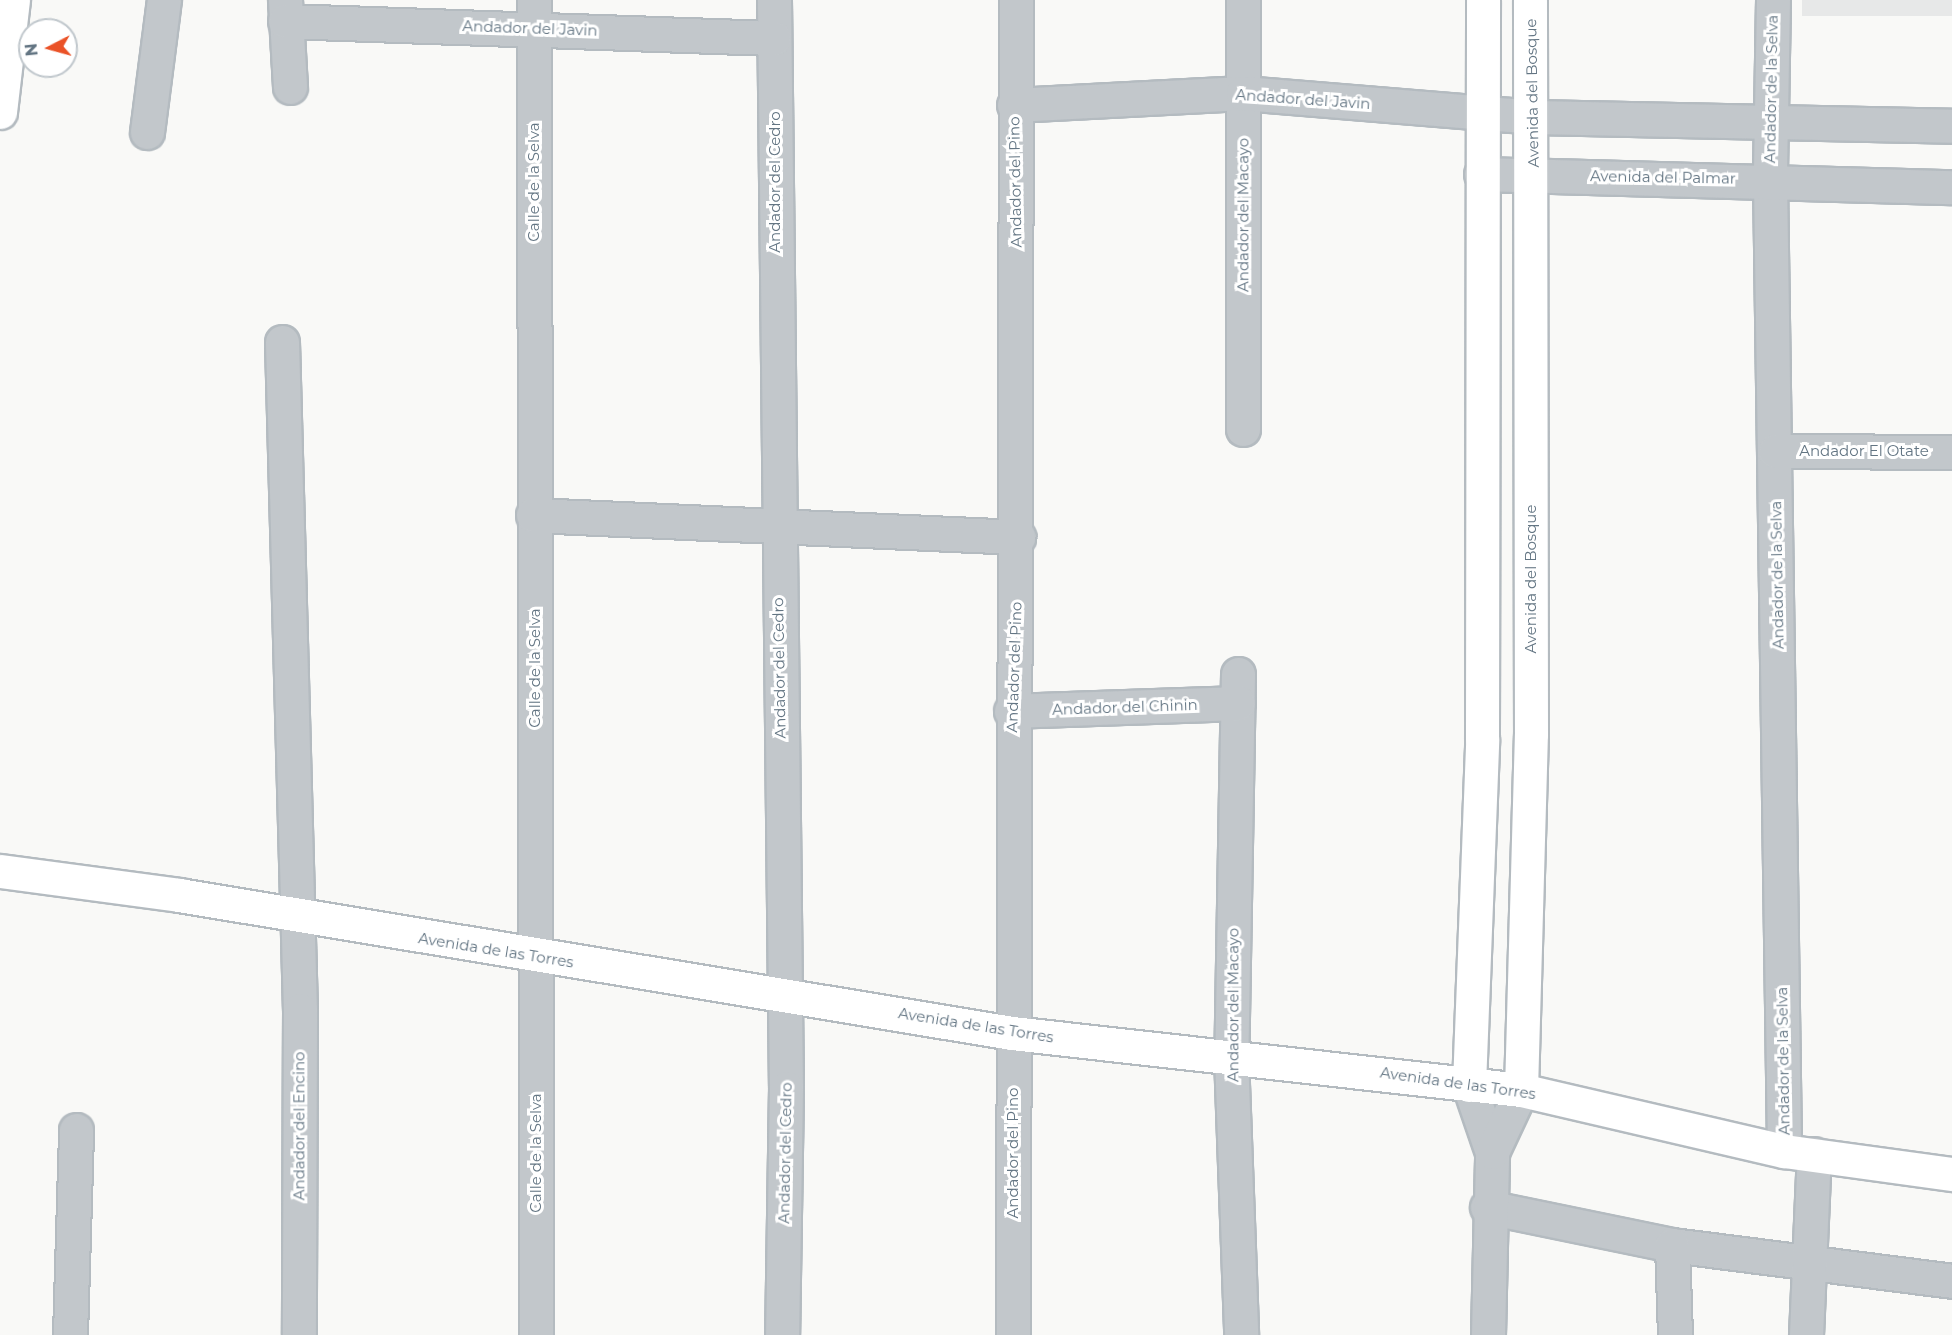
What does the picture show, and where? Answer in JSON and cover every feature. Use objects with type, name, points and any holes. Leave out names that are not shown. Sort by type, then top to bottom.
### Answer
[{"type":"street","points":[[0,112],[13,0]]},
{"type":"street","points":[[147,132],[164,0]]},
{"type":"street","name":"Andador del Cedro","points":[[774,0],[782,994],[782,1335]]},
{"type":"street","name":"Andador del Pino","points":[[1013,1335],[1011,711],[1019,537],[1014,105],[1016,0]]},
{"type":"street","name":"Andador del Macayo","points":[[1243,0],[1243,429]]},
{"type":"street","name":"Avenida del Bosque","points":[[1483,0],[1482,739],[1468,1085],[1492,1152]]},
{"type":"street","name":"Avenida del Bosque","points":[[1488,1335],[1487,1207],[1492,1152],[1521,1090],[1532,552],[1534,117],[1530,0]]},
{"type":"street","name":"Andador de la Selva","points":[[1773,0],[1770,179],[1775,451],[1799,1153],[1805,1263]]},
{"type":"street","points":[[285,10],[290,87]]},
{"type":"street","name":"Andador del Javin","points":[[285,10],[534,14],[774,38]]},
{"type":"street","name":"Calle de la Selva","points":[[534,14],[536,1335]]},
{"type":"street","name":"Andador del Javin","points":[[1014,105],[1243,93],[1484,112]]},
{"type":"street","points":[[1484,112],[1534,117],[1771,124],[1952,126]]},
{"type":"street","name":"Avenida del Palmar","points":[[1481,174],[1770,179],[1952,187]]},
{"type":"street","name":"Andador del Encino","points":[[282,342],[295,916],[299,1335]]},
{"type":"street","name":"Andador El Otate","points":[[1775,451],[1952,452]]},
{"type":"street","points":[[533,515],[1019,537]]},
{"type":"street","points":[[1482,551],[1532,552]]},
{"type":"street","name":"Andador del Macayo","points":[[1238,689],[1232,1056],[1241,1335]]},
{"type":"street","name":"Andador del Chinin","points":[[1011,711],[1238,689]]},
{"type":"street","name":"Avenida de las Torres","points":[[0,871],[295,916],[1012,1033],[1521,1090],[1799,1153],[1952,1174]]},
{"type":"street","points":[[70,1335],[76,1130]]},
{"type":"street","points":[[1487,1207],[1672,1245],[1952,1281]]},
{"type":"street","points":[[1672,1245],[1675,1335]]},
{"type":"street","points":[[1805,1263],[1806,1335]]},
{"type":"shaded area","points":[[1802,0],[1952,0],[1952,16],[1802,16]]}]
